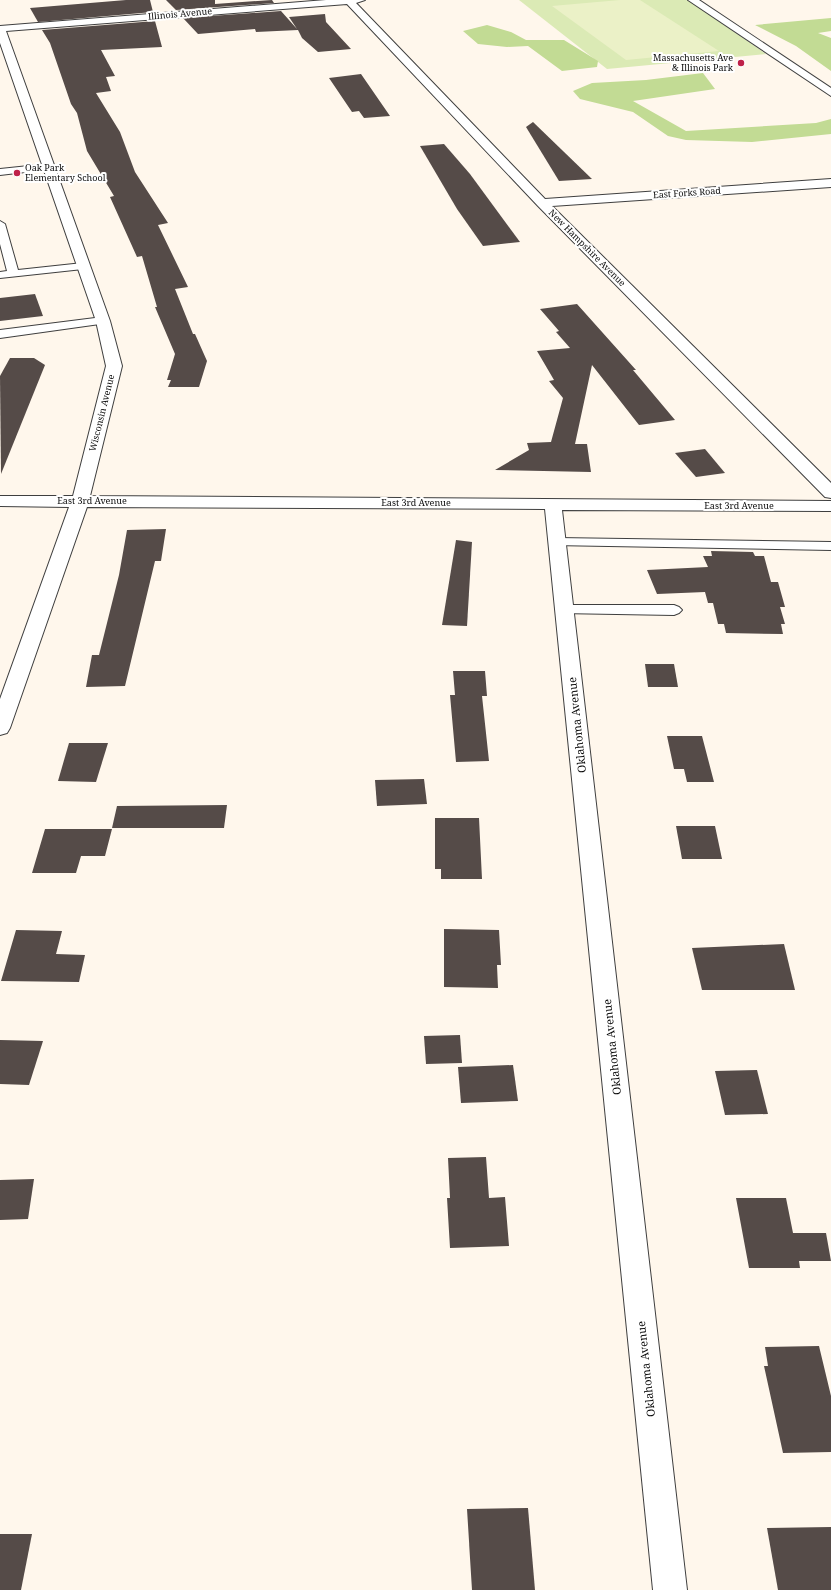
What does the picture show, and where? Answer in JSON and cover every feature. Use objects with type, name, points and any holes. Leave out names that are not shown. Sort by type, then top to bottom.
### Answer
[{"type":"street","name":"Illinois Avenue","points":[[0,29],[352,0]]},
{"type":"street","name":"New Hampshire Avenue","points":[[352,0],[542,202],[831,493]]},
{"type":"street","points":[[693,0],[831,93]]},
{"type":"street","points":[[172,5],[178,14]]},
{"type":"street","name":"Wisconsin Avenue","points":[[0,29],[103,321],[114,366],[80,501],[0,728]]},
{"type":"street","name":"East Forks Road","points":[[542,202],[831,183]]},
{"type":"street","name":"East 3rd Avenue","points":[[0,501],[831,506]]},
{"type":"street","name":"Oklahoma Avenue","points":[[553,504],[670,1590]]},
{"type":"lane","points":[[0,172],[48,167]]},
{"type":"lane","points":[[0,224],[13,273]]},
{"type":"lane","points":[[0,275],[83,266]]},
{"type":"lane","points":[[0,334],[103,321]]},
{"type":"lane","points":[[557,542],[831,546]]},
{"type":"lane","points":[[564,610],[674,610]]},
{"type":"green space","points":[[519,0],[688,0],[766,54],[607,69]]},
{"type":"green space","points":[[620,0],[640,0],[719,51],[626,60],[552,6]]},
{"type":"green space","points":[[831,18],[831,31],[818,33],[831,38],[831,71],[796,46],[755,25]]},
{"type":"green space","points":[[487,25],[511,32],[526,40],[564,40],[598,61],[597,67],[562,71],[528,46],[507,47],[478,44],[463,31]]},
{"type":"green space","points":[[703,73],[715,89],[633,101],[686,131],[816,123],[831,119],[831,134],[752,142],[686,140],[668,136],[633,112],[580,99],[573,91],[592,83],[646,80]]},
{"type":"building","points":[[126,0],[150,0],[153,12],[38,22],[30,8]]},
{"type":"building","points":[[166,0],[215,0],[215,4],[272,0],[274,3],[176,10]]},
{"type":"building","points":[[281,11],[297,29],[289,17],[325,14],[326,22],[351,49],[318,52],[302,38],[298,30],[256,32],[255,29],[198,34],[183,18]]},
{"type":"building","points":[[155,21],[162,47],[101,50],[115,76],[106,77],[111,91],[96,93],[120,132],[135,172],[168,223],[158,225],[188,287],[175,289],[193,334],[195,334],[207,361],[199,387],[168,387],[171,380],[167,380],[175,354],[155,307],[157,307],[142,256],[137,257],[110,197],[114,196],[87,151],[77,113],[71,104],[50,43],[42,30]]},
{"type":"building","points":[[361,74],[390,116],[364,118],[359,111],[352,112],[329,78]]},
{"type":"building","points":[[533,122],[592,179],[559,181],[526,127]]},
{"type":"building","points":[[444,144],[470,174],[520,242],[483,246],[457,209],[420,146]]},
{"type":"building","points":[[35,294],[43,316],[0,321],[0,298]]},
{"type":"building","points":[[577,304],[636,370],[633,370],[675,420],[639,425],[592,365],[575,444],[587,444],[591,472],[495,470],[529,450],[527,443],[551,442],[563,398],[549,381],[554,380],[537,351],[570,348],[556,332],[559,331],[540,309]]},
{"type":"building","points":[[10,358],[34,358],[45,365],[1,474],[0,376]]},
{"type":"building","points":[[705,449],[725,473],[696,477],[675,453]]},
{"type":"building","points":[[166,529],[161,561],[155,561],[125,686],[86,687],[92,655],[99,655],[119,575],[127,530]]},
{"type":"building","points":[[456,540],[472,542],[467,626],[442,625]]},
{"type":"building","points":[[711,551],[753,552],[755,556],[764,556],[771,582],[778,582],[785,607],[780,607],[785,624],[781,624],[783,634],[726,633],[724,624],[718,624],[713,603],[708,603],[705,592],[657,594],[647,570],[708,567],[703,556],[712,556]]},
{"type":"building","points":[[645,664],[674,664],[678,687],[648,687]]},
{"type":"building","points":[[453,671],[485,671],[487,696],[482,696],[489,761],[456,762],[450,695],[455,695]]},
{"type":"building","points":[[667,736],[702,736],[714,782],[687,782],[684,769],[674,769]]},
{"type":"building","points":[[69,743],[108,743],[96,782],[58,781]]},
{"type":"building","points":[[424,779],[427,804],[377,806],[375,780]]},
{"type":"building","points":[[227,805],[224,828],[112,828],[117,806]]},
{"type":"building","points":[[435,818],[479,818],[482,879],[441,879],[441,869],[435,869]]},
{"type":"building","points":[[676,826],[715,826],[722,859],[682,859]]},
{"type":"building","points":[[45,829],[112,829],[105,856],[81,856],[76,873],[32,873]]},
{"type":"building","points":[[444,929],[499,930],[501,965],[497,965],[498,988],[444,987]]},
{"type":"building","points":[[16,930],[62,931],[56,954],[85,955],[79,982],[1,981]]},
{"type":"building","points":[[784,944],[795,990],[702,990],[692,948]]},
{"type":"building","points":[[460,1035],[462,1063],[426,1064],[424,1036]]},
{"type":"building","points":[[0,1040],[43,1041],[29,1085],[0,1084]]},
{"type":"building","points":[[513,1065],[518,1101],[461,1103],[458,1067]]},
{"type":"building","points":[[757,1070],[768,1114],[725,1115],[715,1071]]},
{"type":"building","points":[[486,1157],[489,1198],[505,1197],[509,1246],[450,1248],[447,1198],[450,1198],[448,1158]]},
{"type":"building","points":[[34,1179],[28,1219],[0,1220],[0,1180]]},
{"type":"building","points":[[736,1198],[786,1198],[793,1233],[826,1233],[831,1261],[799,1261],[800,1268],[749,1268]]},
{"type":"building","points":[[819,1346],[831,1396],[831,1452],[783,1453],[764,1366],[768,1366],[765,1347]]},
{"type":"building","points":[[528,1508],[535,1590],[472,1590],[467,1509]]},
{"type":"building","points":[[831,1527],[831,1590],[778,1590],[767,1528]]},
{"type":"building","points":[[0,1534],[32,1534],[21,1590],[0,1590]]},
{"type":"place","name":"Massachusetts Ave & Illinois Park","points":[[741,63]]},
{"type":"place","name":"Oak Park Elementary School","points":[[17,173]]}]
